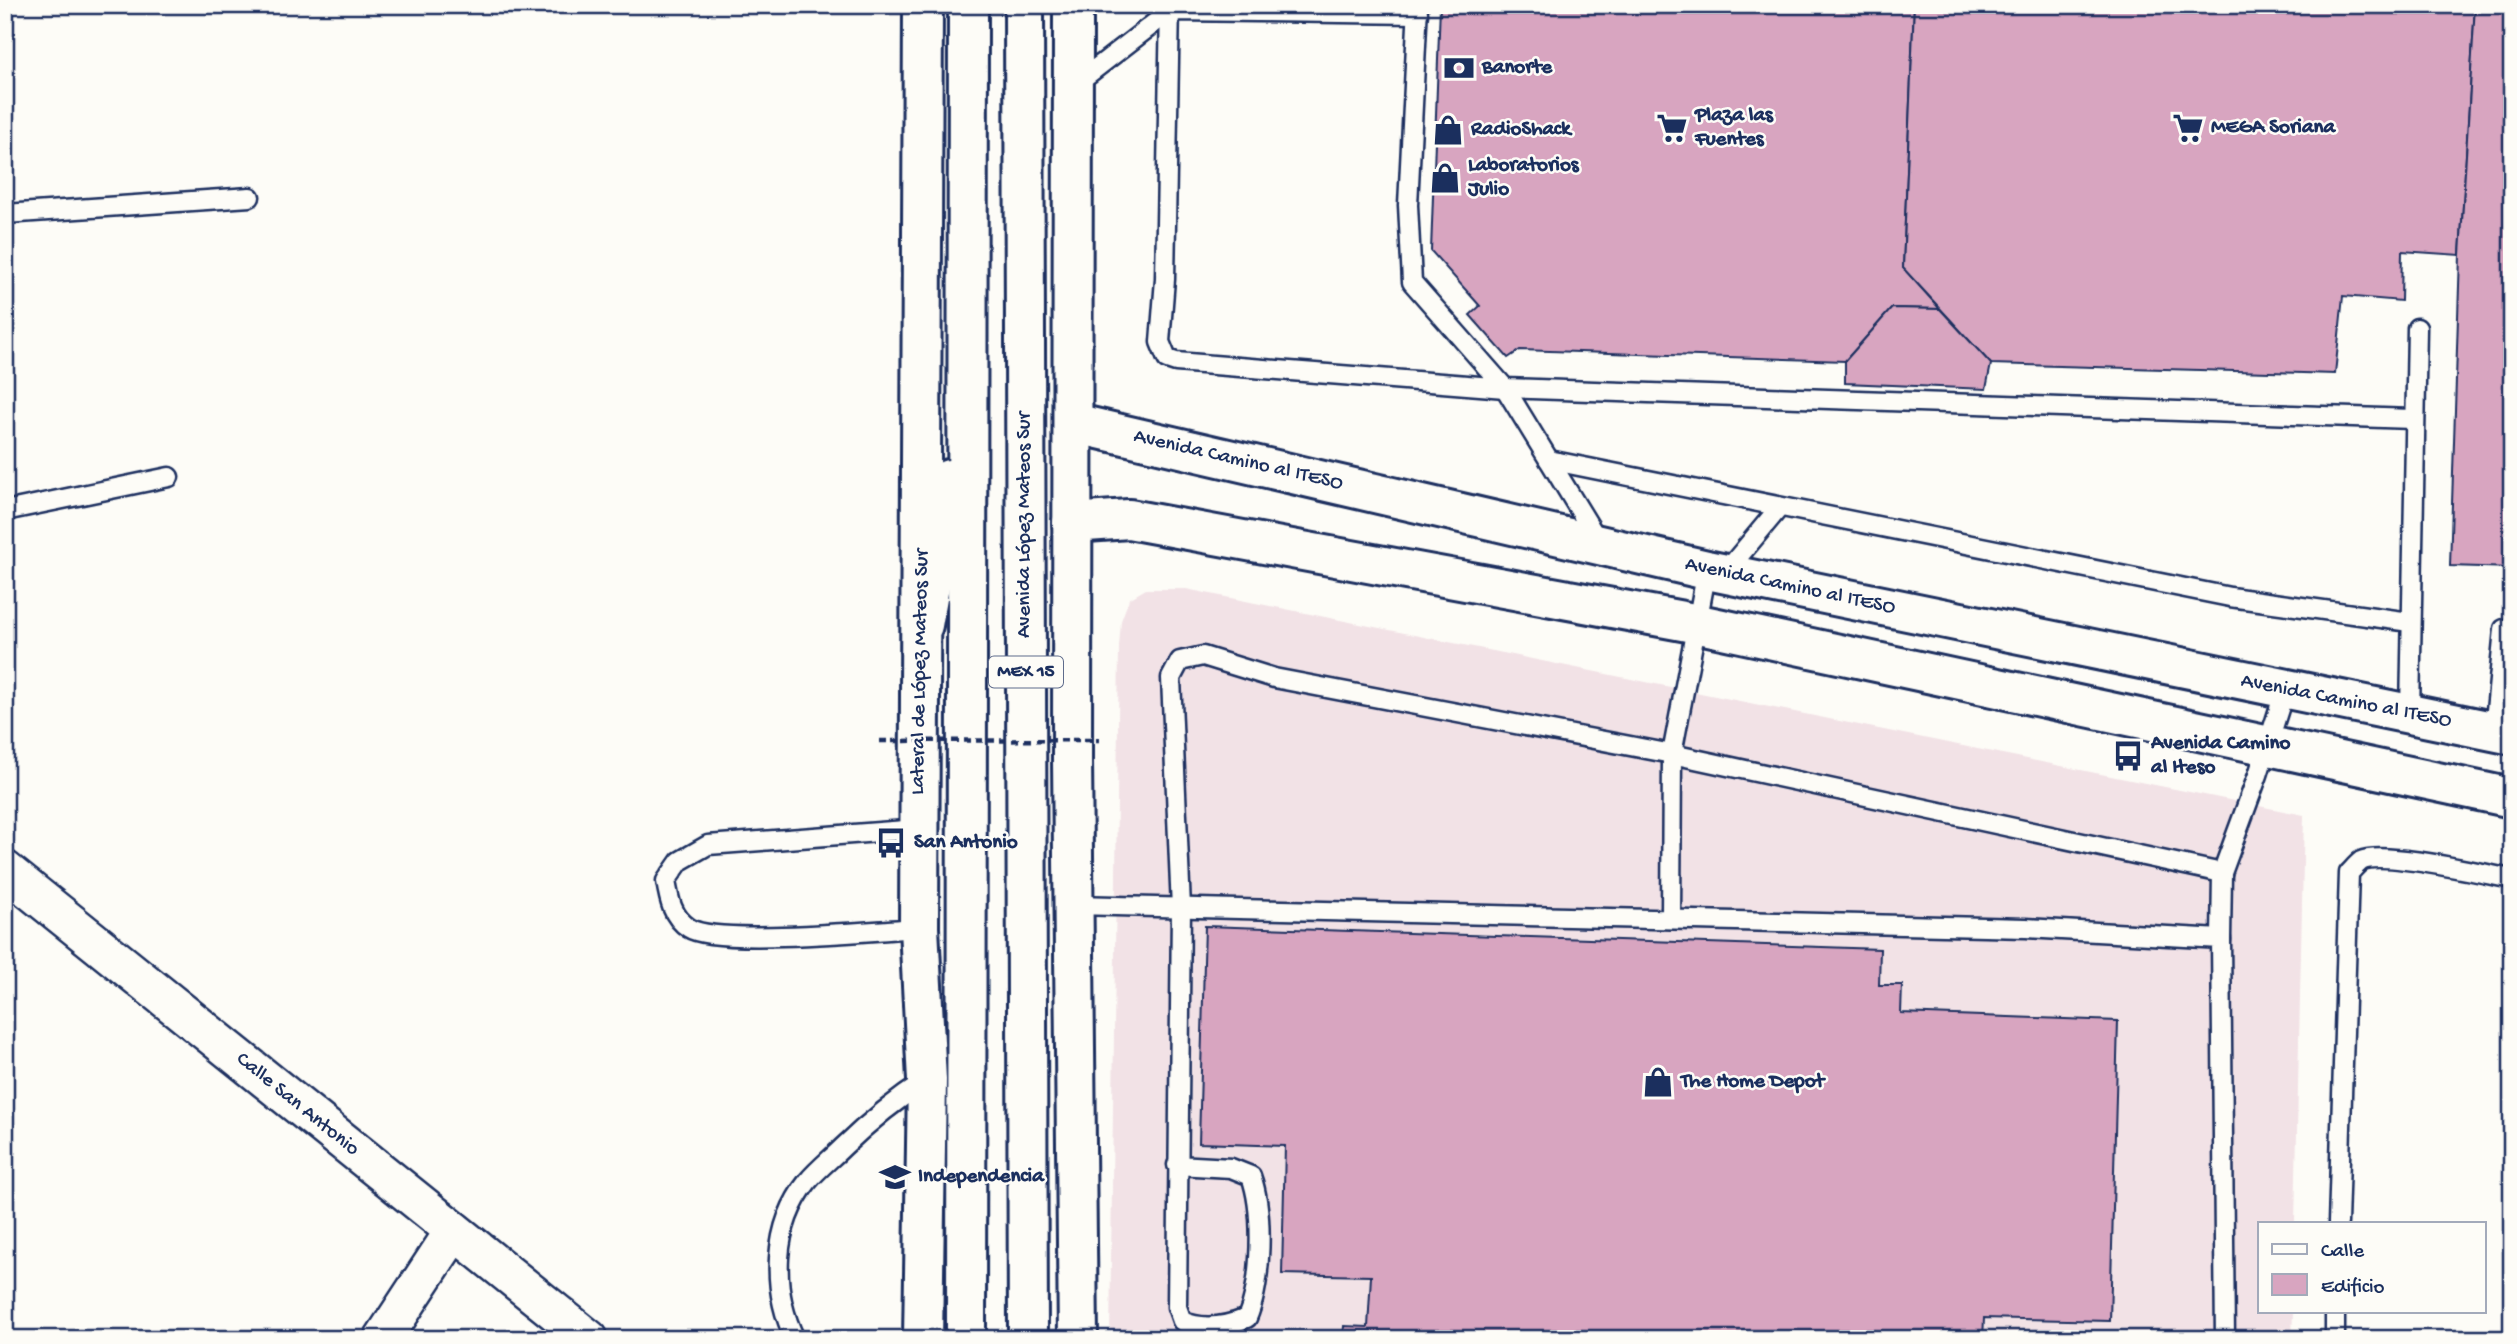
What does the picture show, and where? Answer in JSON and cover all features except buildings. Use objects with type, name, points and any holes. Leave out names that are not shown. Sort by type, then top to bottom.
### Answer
[{"type":"main road","name":"Lateral de López Mateos Sur","points":[[923,5],[923,625],[919,829],[919,928],[927,1080],[923,1339]]},
{"type":"main road","name":"MEX 15","points":[[966,1339],[968,5]]},
{"type":"main road","name":"Avenida López Mateos Sur","points":[[1024,5],[1028,1339]]},
{"type":"main road","points":[[1073,5],[1072,523],[1078,1339]]},
{"type":"main road","points":[[923,625],[968,381]]},
{"type":"main road","name":"Avenida Camino al ITESO","points":[[1073,423],[1715,572],[2503,733]]},
{"type":"main road","points":[[1072,523],[1129,519],[1699,624],[2267,748],[2512,798]]},
{"type":"street","name":"Calle San Antonio","points":[[5,870],[589,1339]]},
{"type":"street","points":[[383,1339],[454,1231]]},
{"type":"lane","points":[[1073,86],[1170,8],[1418,9],[1408,205],[1412,282],[1505,388],[1601,545]]},
{"type":"lane","points":[[1170,8],[1165,279],[1160,342],[1167,359],[1189,365],[1327,372],[1505,388],[2413,419]]},
{"type":"lane","points":[[5,214],[250,197]]},
{"type":"lane","points":[[2410,714],[2413,419],[2417,328]]},
{"type":"lane","points":[[1549,460],[2230,597],[2410,622]]},
{"type":"lane","points":[[5,511],[169,477]]},
{"type":"lane","points":[[1671,919],[1672,754],[1699,624],[1715,572],[1779,508]]},
{"type":"lane","points":[[2503,733],[2504,629],[2512,631]]},
{"type":"lane","points":[[1177,1165],[1231,1168],[1251,1176],[1259,1197],[1256,1297],[1248,1318],[1227,1326],[1192,1326],[1182,1321],[1177,1307],[1177,1165],[1181,908],[1171,678],[1180,661],[1203,656],[1274,678],[1672,754],[2222,873]]},
{"type":"lane","points":[[2225,1339],[2222,873],[2285,690]]},
{"type":"lane","points":[[919,829],[708,845],[680,861],[666,881],[671,910],[689,928],[722,938],[919,928]]},
{"type":"lane","points":[[2338,1222],[2349,873],[2362,860],[2377,859],[2434,864],[2512,878]]},
{"type":"lane","points":[[1074,905],[2026,928],[2221,939]]},
{"type":"lane","points":[[795,1339],[784,1316],[777,1271],[784,1225],[807,1182],[870,1121],[927,1080]]},
{"type":"lane","points":[[2334,1339],[2335,1312]]},
{"type":"path","points":[[880,741],[1099,740]]},
{"type":"shaded area","points":[[1146,589],[1186,589],[2304,815],[2295,1222],[2258,1222],[2258,1312],[2293,1312],[2292,1339],[1110,1339],[1119,647],[1121,621],[1129,599]]},
{"type":"place","name":"Banorte","points":[[1459,68]]},
{"type":"place","name":"Plaza las Fuentes","points":[[1672,128]]},
{"type":"place","name":"MEGA Soriana","points":[[2188,128]]},
{"type":"place","name":"RadioShack","points":[[1448,130]]},
{"type":"place","name":"Laboratorios Julio","points":[[1445,178]]},
{"type":"place","name":"Avenida Camino al Iteso","points":[[2128,756]]},
{"type":"place","name":"San Antonio","points":[[891,843]]},
{"type":"place","name":"The Home Depot","points":[[1658,1082]]},
{"type":"place","name":"Independencia","points":[[895,1177]]}]
